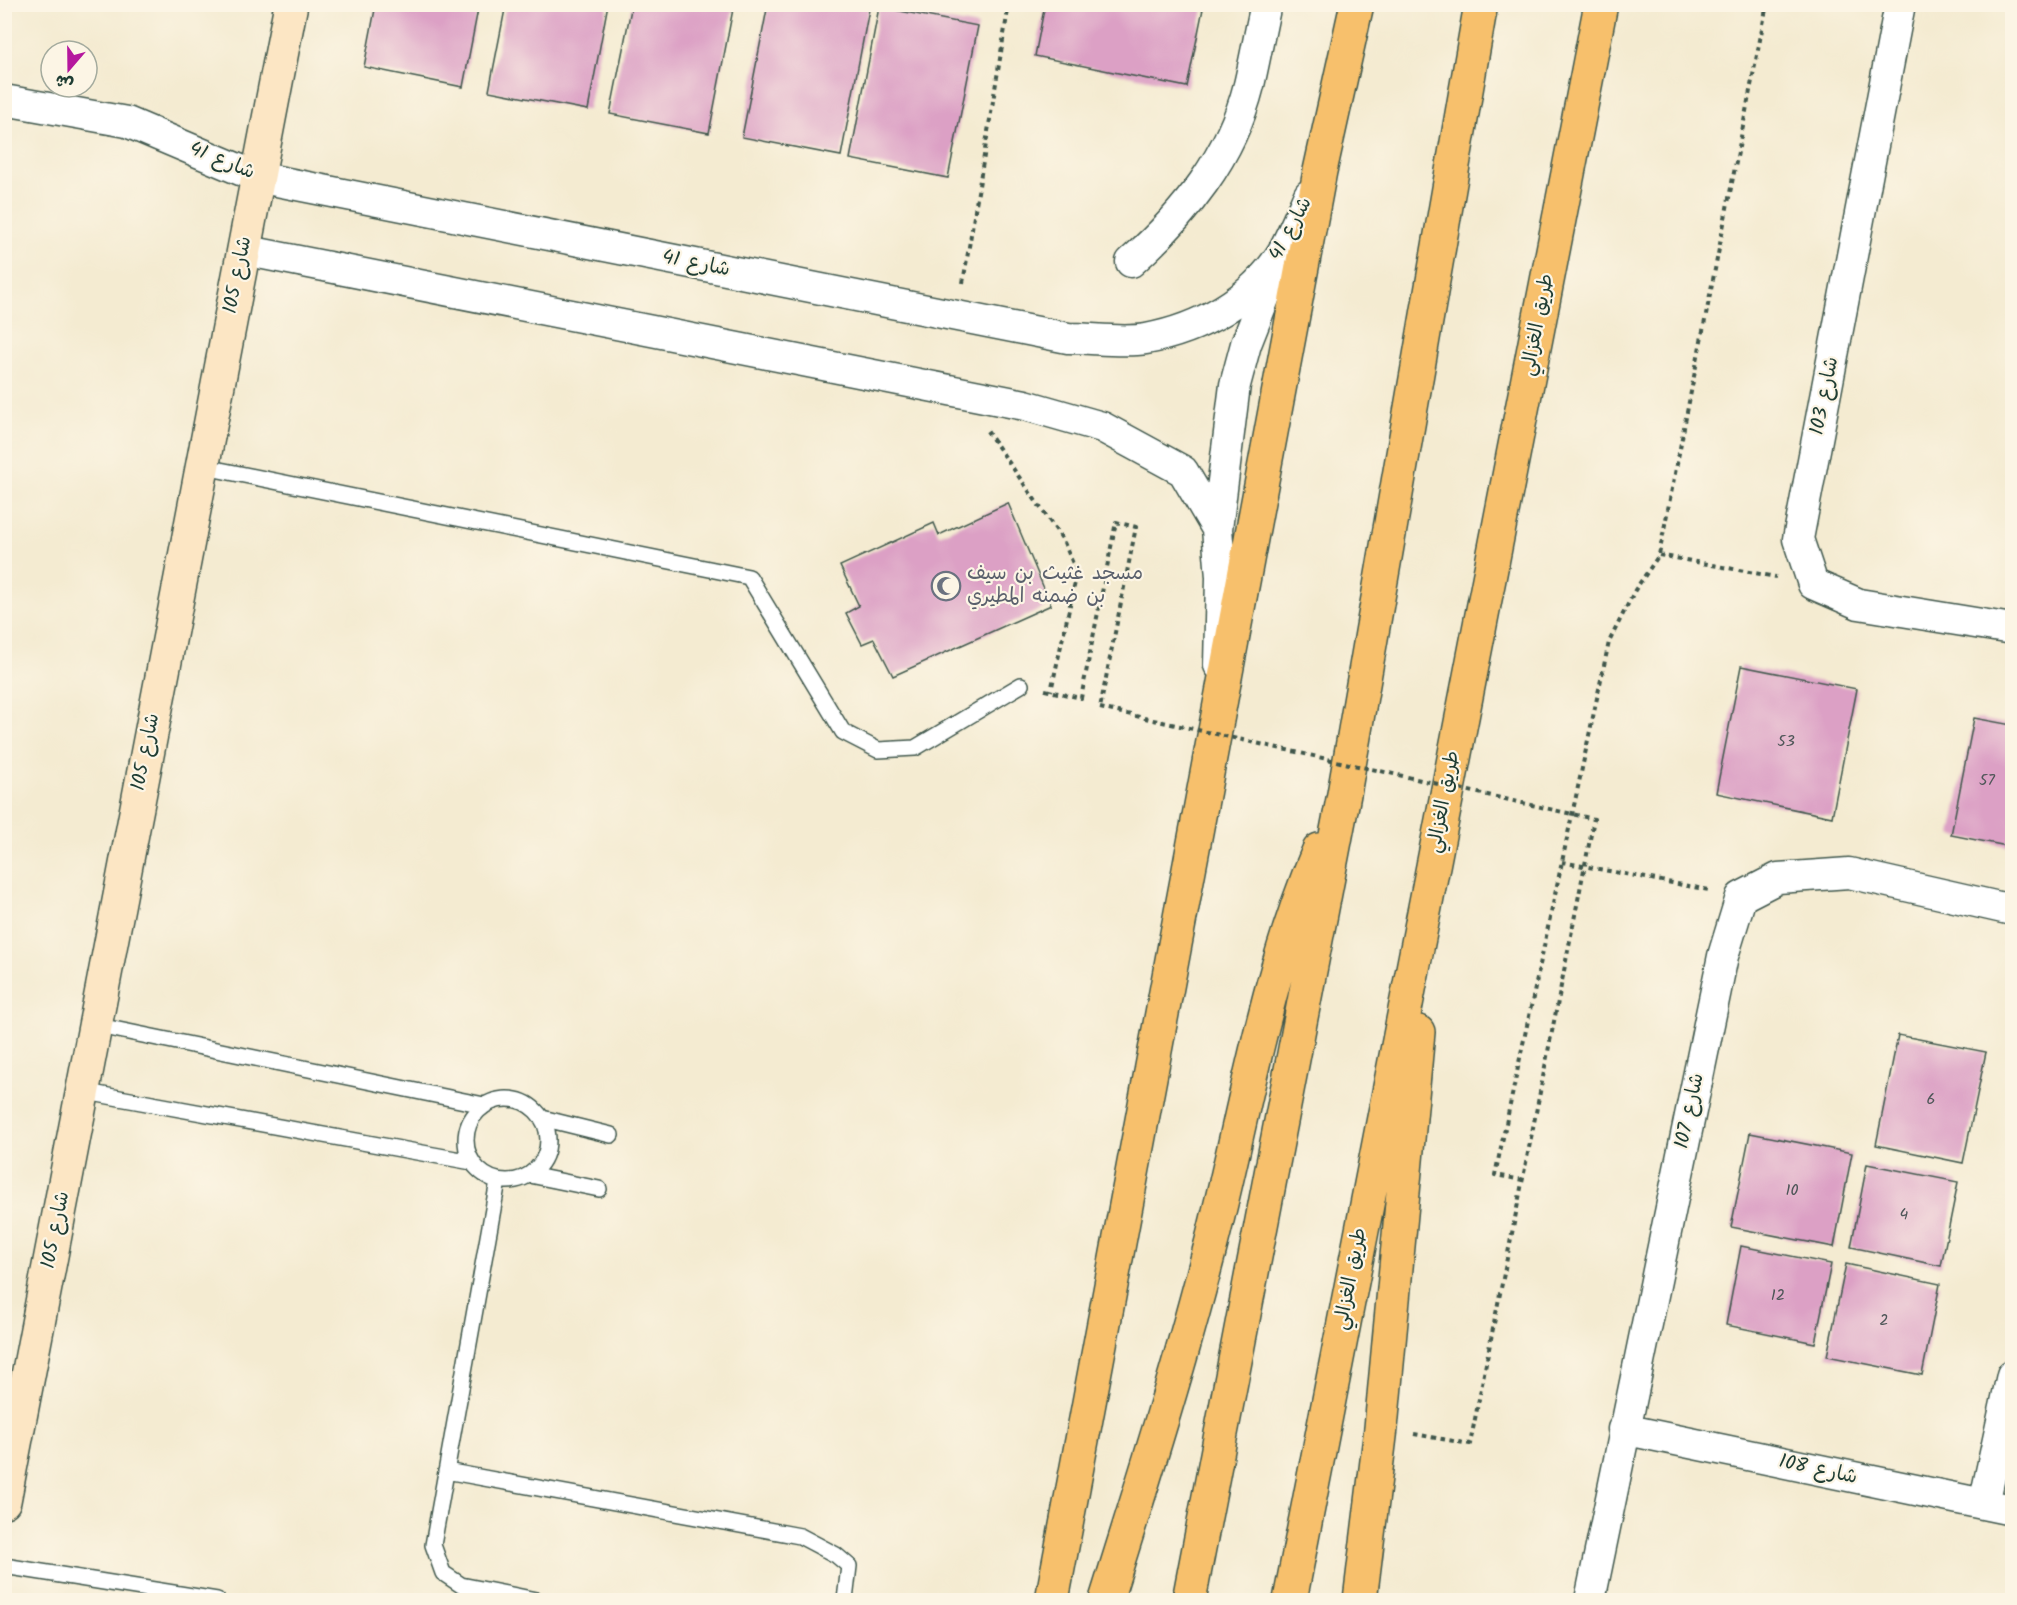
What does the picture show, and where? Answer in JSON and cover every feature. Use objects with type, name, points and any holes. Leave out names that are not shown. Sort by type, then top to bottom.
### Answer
[{"type":"main road","points":[[1052,1600],[1222,708],[1320,171],[1358,4]]},
{"type":"main road","points":[[1189,1600],[1344,794],[1481,4]]},
{"type":"main road","name":"طريق الغزالي","points":[[1290,1600],[1437,836],[1601,4]]},
{"type":"main road","points":[[1106,1600],[1209,1252],[1263,1025],[1296,906],[1344,794]]},
{"type":"main road","points":[[1360,1600],[1381,1428],[1437,836]]},
{"type":"street","name":"شارع 105","points":[[4,1501],[200,466],[291,4]]},
{"type":"street","points":[[1131,262],[1164,233],[1191,201],[1215,165],[1234,127],[1248,87],[1266,4]]},
{"type":"street","name":"شارع 103","points":[[1813,584],[1798,538],[1900,4]]},
{"type":"street","name":"شارع 41","points":[[4,100],[127,122],[257,177],[1068,338],[1145,339],[1194,325],[1253,290],[1281,254],[1320,171]]},
{"type":"street","points":[[243,250],[985,397],[1102,427],[1183,471],[1216,529]]},
{"type":"street","points":[[1222,708],[1217,640],[1221,577],[1216,529],[1235,385],[1246,344],[1281,254]]},
{"type":"street","points":[[1813,584],[1859,604],[2013,629]]},
{"type":"street","points":[[1741,897],[1778,878],[1849,873],[2013,910]]},
{"type":"street","name":"شارع 107","points":[[1590,1600],[1623,1429],[1723,956],[1741,897]]},
{"type":"street","points":[[1998,1507],[2013,1375]]},
{"type":"street","name":"شارع 108","points":[[1623,1429],[1998,1507]]},
{"type":"lane","points":[[200,466],[749,577],[843,732],[878,750],[915,748],[1021,685]]},
{"type":"lane","points":[[94,1025],[484,1105]]},
{"type":"lane","points":[[81,1091],[472,1162]]},
{"type":"lane","points":[[500,1099],[516,1100],[531,1106],[542,1118],[548,1133],[548,1149],[541,1164],[530,1175],[515,1181],[498,1181],[483,1174],[472,1162],[466,1148],[466,1131],[473,1116],[484,1105],[500,1099]]},
{"type":"lane","points":[[542,1118],[611,1135]]},
{"type":"lane","points":[[530,1175],[599,1189]]},
{"type":"lane","points":[[498,1181],[433,1545],[443,1573],[461,1585],[536,1600]]},
{"type":"lane","points":[[446,1471],[800,1536],[836,1555],[849,1566],[845,1600]]},
{"type":"lane","points":[[4,1566],[217,1600]]},
{"type":"path","points":[[957,316],[1009,4]]},
{"type":"path","points":[[1523,1180],[1495,1175],[1609,642],[1635,590],[1659,555],[1767,4]]},
{"type":"path","points":[[985,397],[982,424],[1063,540],[1077,573],[1050,691]]},
{"type":"path","points":[[1021,685],[1081,698],[1116,522],[1136,527],[1100,708],[1594,819],[1470,1444],[1381,1428]]},
{"type":"path","points":[[1659,555],[1813,584]]},
{"type":"path","points":[[1562,862],[1741,897]]},
{"type":"building","points":[[376,4],[479,4],[463,87],[364,67]]},
{"type":"building","points":[[506,4],[608,4],[588,110],[489,91]]},
{"type":"building","points":[[632,4],[734,4],[709,133],[610,114]]},
{"type":"building","points":[[768,4],[870,4],[841,156],[742,137]]},
{"type":"building","points":[[1045,4],[1204,4],[1187,87],[1035,56]]},
{"type":"building","points":[[879,7],[978,26],[948,178],[850,159]]},
{"type":"building","name":"مسجد غثيث بن سيف بن ضمنه المطيري","points":[[1008,503],[1051,605],[893,676],[874,639],[862,644],[846,613],[859,606],[840,566],[934,523],[939,535]]},
{"type":"building","points":[[1741,666],[1857,689],[1832,817],[1716,793]]},
{"type":"building","points":[[1974,718],[2012,725],[2012,847],[1951,835]]},
{"type":"building","points":[[1898,1035],[1986,1052],[1963,1163],[1876,1145]]},
{"type":"building","points":[[1750,1133],[1852,1153],[1834,1247],[1731,1227]]},
{"type":"building","points":[[1867,1164],[1958,1182],[1941,1266],[1851,1247]]},
{"type":"building","points":[[1741,1246],[1831,1264],[1815,1343],[1726,1325]]},
{"type":"building","points":[[1846,1264],[1940,1284],[1922,1375],[1827,1356]]},
{"type":"place","name":"مسجد غثيث بن سيف بن ضمنه المطيري","points":[[946,586]]}]
